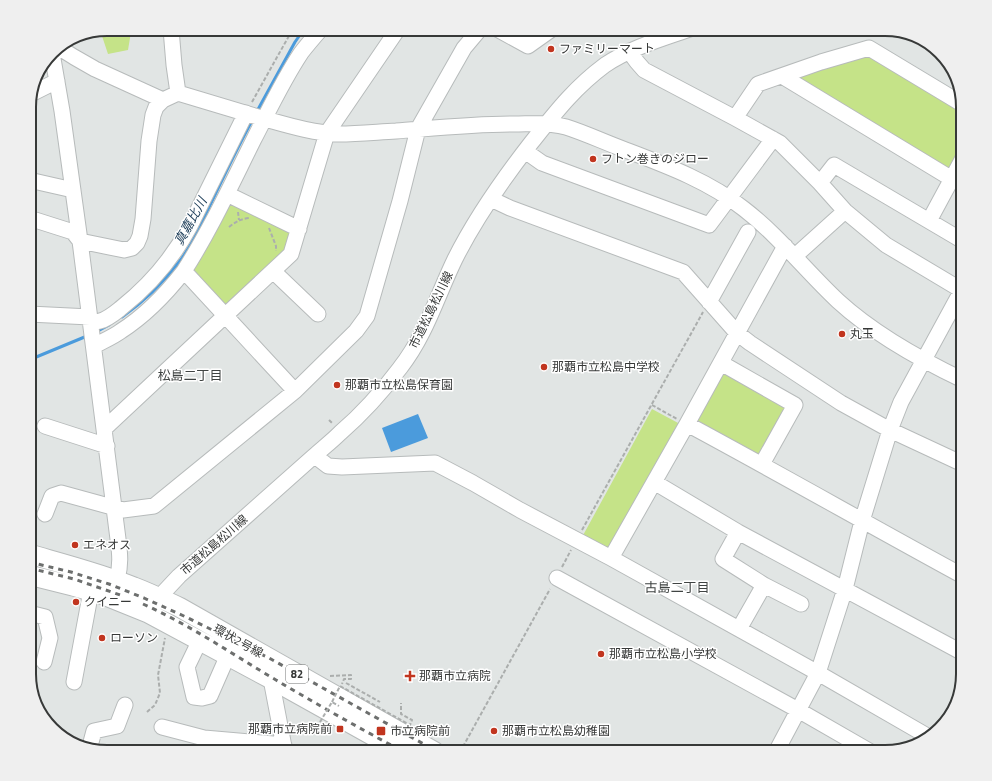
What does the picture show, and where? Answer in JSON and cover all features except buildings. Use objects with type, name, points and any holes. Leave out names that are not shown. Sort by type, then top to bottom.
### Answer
[{"type":"main road","name":"環状2号線","points":[[36,556],[117,580],[159,597],[423,745]]},
{"type":"main road","name":"環状2号線","points":[[36,577],[91,591],[148,613],[228,655],[389,745]]},
{"type":"street","points":[[172,36],[178,93]]},
{"type":"street","points":[[92,330],[102,321],[128,303],[168,262],[255,116],[288,76],[302,52],[315,36]]},
{"type":"street","points":[[105,428],[225,315],[274,272],[291,254],[327,133],[393,36]]},
{"type":"street","points":[[45,514],[52,496],[61,492],[123,510],[154,506],[295,391],[356,330],[367,316],[400,201],[418,129],[464,48],[474,36]]},
{"type":"street","points":[[510,36],[528,46],[542,36]]},
{"type":"street","name":"市道松島松川線","points":[[148,613],[159,597],[179,576],[340,434],[377,397],[402,367],[418,342],[455,259],[475,223],[525,151],[568,97],[580,85],[605,66],[629,51],[670,36]]},
{"type":"street","points":[[735,118],[758,84],[869,48],[955,100]]},
{"type":"street","points":[[64,51],[95,69],[163,100]]},
{"type":"street","points":[[629,51],[636,62],[644,70],[780,143],[820,183],[845,211],[886,245],[956,286]]},
{"type":"street","points":[[53,61],[80,241],[121,558],[117,580]]},
{"type":"street","points":[[782,76],[952,179]]},
{"type":"street","points":[[38,91],[57,81]]},
{"type":"street","points":[[36,220],[73,232],[80,241],[124,250],[132,248],[137,243],[140,236],[143,219],[149,141],[153,115],[156,107],[163,100],[178,93],[255,116],[327,133],[364,133],[501,124],[546,124],[563,126],[657,162],[700,181],[729,198],[763,225],[839,302],[868,326],[923,360],[956,376]]},
{"type":"street","points":[[36,316],[92,330],[120,332],[145,313],[167,291],[184,271],[194,256],[227,194],[255,116]]},
{"type":"street","points":[[525,151],[542,163],[709,225],[773,139]]},
{"type":"street","points":[[820,183],[834,165],[956,237]]},
{"type":"street","points":[[928,221],[956,171]]},
{"type":"street","points":[[36,182],[73,190]]},
{"type":"street","points":[[227,194],[299,229]]},
{"type":"street","points":[[491,199],[510,208],[683,272],[737,334],[750,343],[841,403],[890,430],[956,461]]},
{"type":"street","points":[[611,558],[720,363],[790,251],[845,211]]},
{"type":"street","points":[[709,302],[748,232]]},
{"type":"street","points":[[184,271],[295,391]]},
{"type":"street","points":[[274,272],[318,314]]},
{"type":"street","points":[[783,745],[798,710],[818,673],[845,589],[862,521],[890,430],[901,402],[956,302]]},
{"type":"street","points":[[720,363],[795,406],[762,464]]},
{"type":"street","points":[[687,424],[956,572]]},
{"type":"street","points":[[45,426],[107,446]]},
{"type":"street","points":[[315,456],[328,466],[342,467],[435,463],[611,558],[818,673],[923,734]]},
{"type":"street","points":[[654,482],[738,532],[956,649]]},
{"type":"street","points":[[738,532],[723,559],[764,585],[801,604]]},
{"type":"street","points":[[556,578],[798,710],[859,745]]},
{"type":"street","points":[[739,629],[764,585]]},
{"type":"street","points":[[74,682],[91,591]]},
{"type":"street","points":[[36,615],[45,617],[50,638],[44,662]]},
{"type":"street","points":[[200,640],[187,667],[194,697],[202,698],[210,696],[228,655]]},
{"type":"street","points":[[271,679],[283,745]]},
{"type":"street","points":[[91,743],[94,732],[117,726],[125,705]]},
{"type":"street","points":[[162,727],[202,745]]},
{"type":"path","points":[[255,116],[289,36]]},
{"type":"path","points":[[229,227],[238,220],[253,218]]},
{"type":"path","points":[[268,226],[276,246],[274,272]]},
{"type":"path","points":[[464,745],[709,302]]},
{"type":"path","points":[[652,405],[687,424]]},
{"type":"path","points":[[147,712],[155,705],[160,693],[158,675],[165,638]]},
{"type":"path","points":[[325,676],[350,675],[351,679],[344,679]]},
{"type":"path","points":[[345,683],[380,702]]},
{"type":"path","points":[[320,722],[340,686],[410,725],[412,720],[401,714],[401,703]]},
{"type":"path","points":[[332,702],[339,706]]},
{"type":"green space","points":[[102,36],[130,36],[128,50],[108,54]]},
{"type":"green space","points":[[870,55],[956,107],[956,159],[949,171],[797,82],[798,77]]},
{"type":"green space","points":[[231,198],[296,230],[289,252],[227,307],[194,276],[193,268]]},
{"type":"green space","points":[[722,367],[791,406],[761,460],[697,427],[693,418]]},
{"type":"green space","points":[[652,409],[680,424],[611,549],[603,551],[581,539]]},
{"type":"water","points":[[418,414],[428,438],[391,452],[382,428]]},
{"type":"waterway","name":"真嘉比川","points":[[256,113],[299,36]]},
{"type":"waterway","name":"真嘉比川","points":[[122,317],[145,299],[159,285],[173,270],[189,248],[253,119]]},
{"type":"waterway","name":"真嘉比川","points":[[96,332],[109,325]]},
{"type":"waterway","name":"真嘉比川","points":[[36,357],[87,336]]},
{"type":"railway","points":[[36,564],[71,572],[109,584],[186,617],[269,658],[425,745]]},
{"type":"railway","points":[[36,570],[74,579],[123,596]]},
{"type":"railway","points":[[143,604],[194,630],[308,699],[391,745]]},
{"type":"place","name":"ファミリーマート","points":[[551,49]]},
{"type":"place","name":"フトン巻きのジロー","points":[[593,159]]},
{"type":"place","name":"丸玉","points":[[842,334]]},
{"type":"place","name":"那覇市立松島中学校","points":[[544,367]]},
{"type":"place","name":"那覇市立松島保育園","points":[[337,385]]},
{"type":"place","name":"エネオス","points":[[75,545]]},
{"type":"place","name":"クイニー","points":[[76,602]]},
{"type":"place","name":"ローソン","points":[[102,638]]},
{"type":"place","name":"那覇市立松島小学校","points":[[601,654]]},
{"type":"place","name":"那覇市立病院","points":[[410,676]]},
{"type":"place","name":"那覇市立病院前","points":[[340,729]]},
{"type":"place","name":"市立病院前","points":[[381,731]]},
{"type":"place","name":"那覇市立松島幼稚園","points":[[494,731]]},
{"type":"district","name":"松島二丁目","points":[[190,375]]},
{"type":"district","name":"古島二丁目","points":[[677,587]]}]
